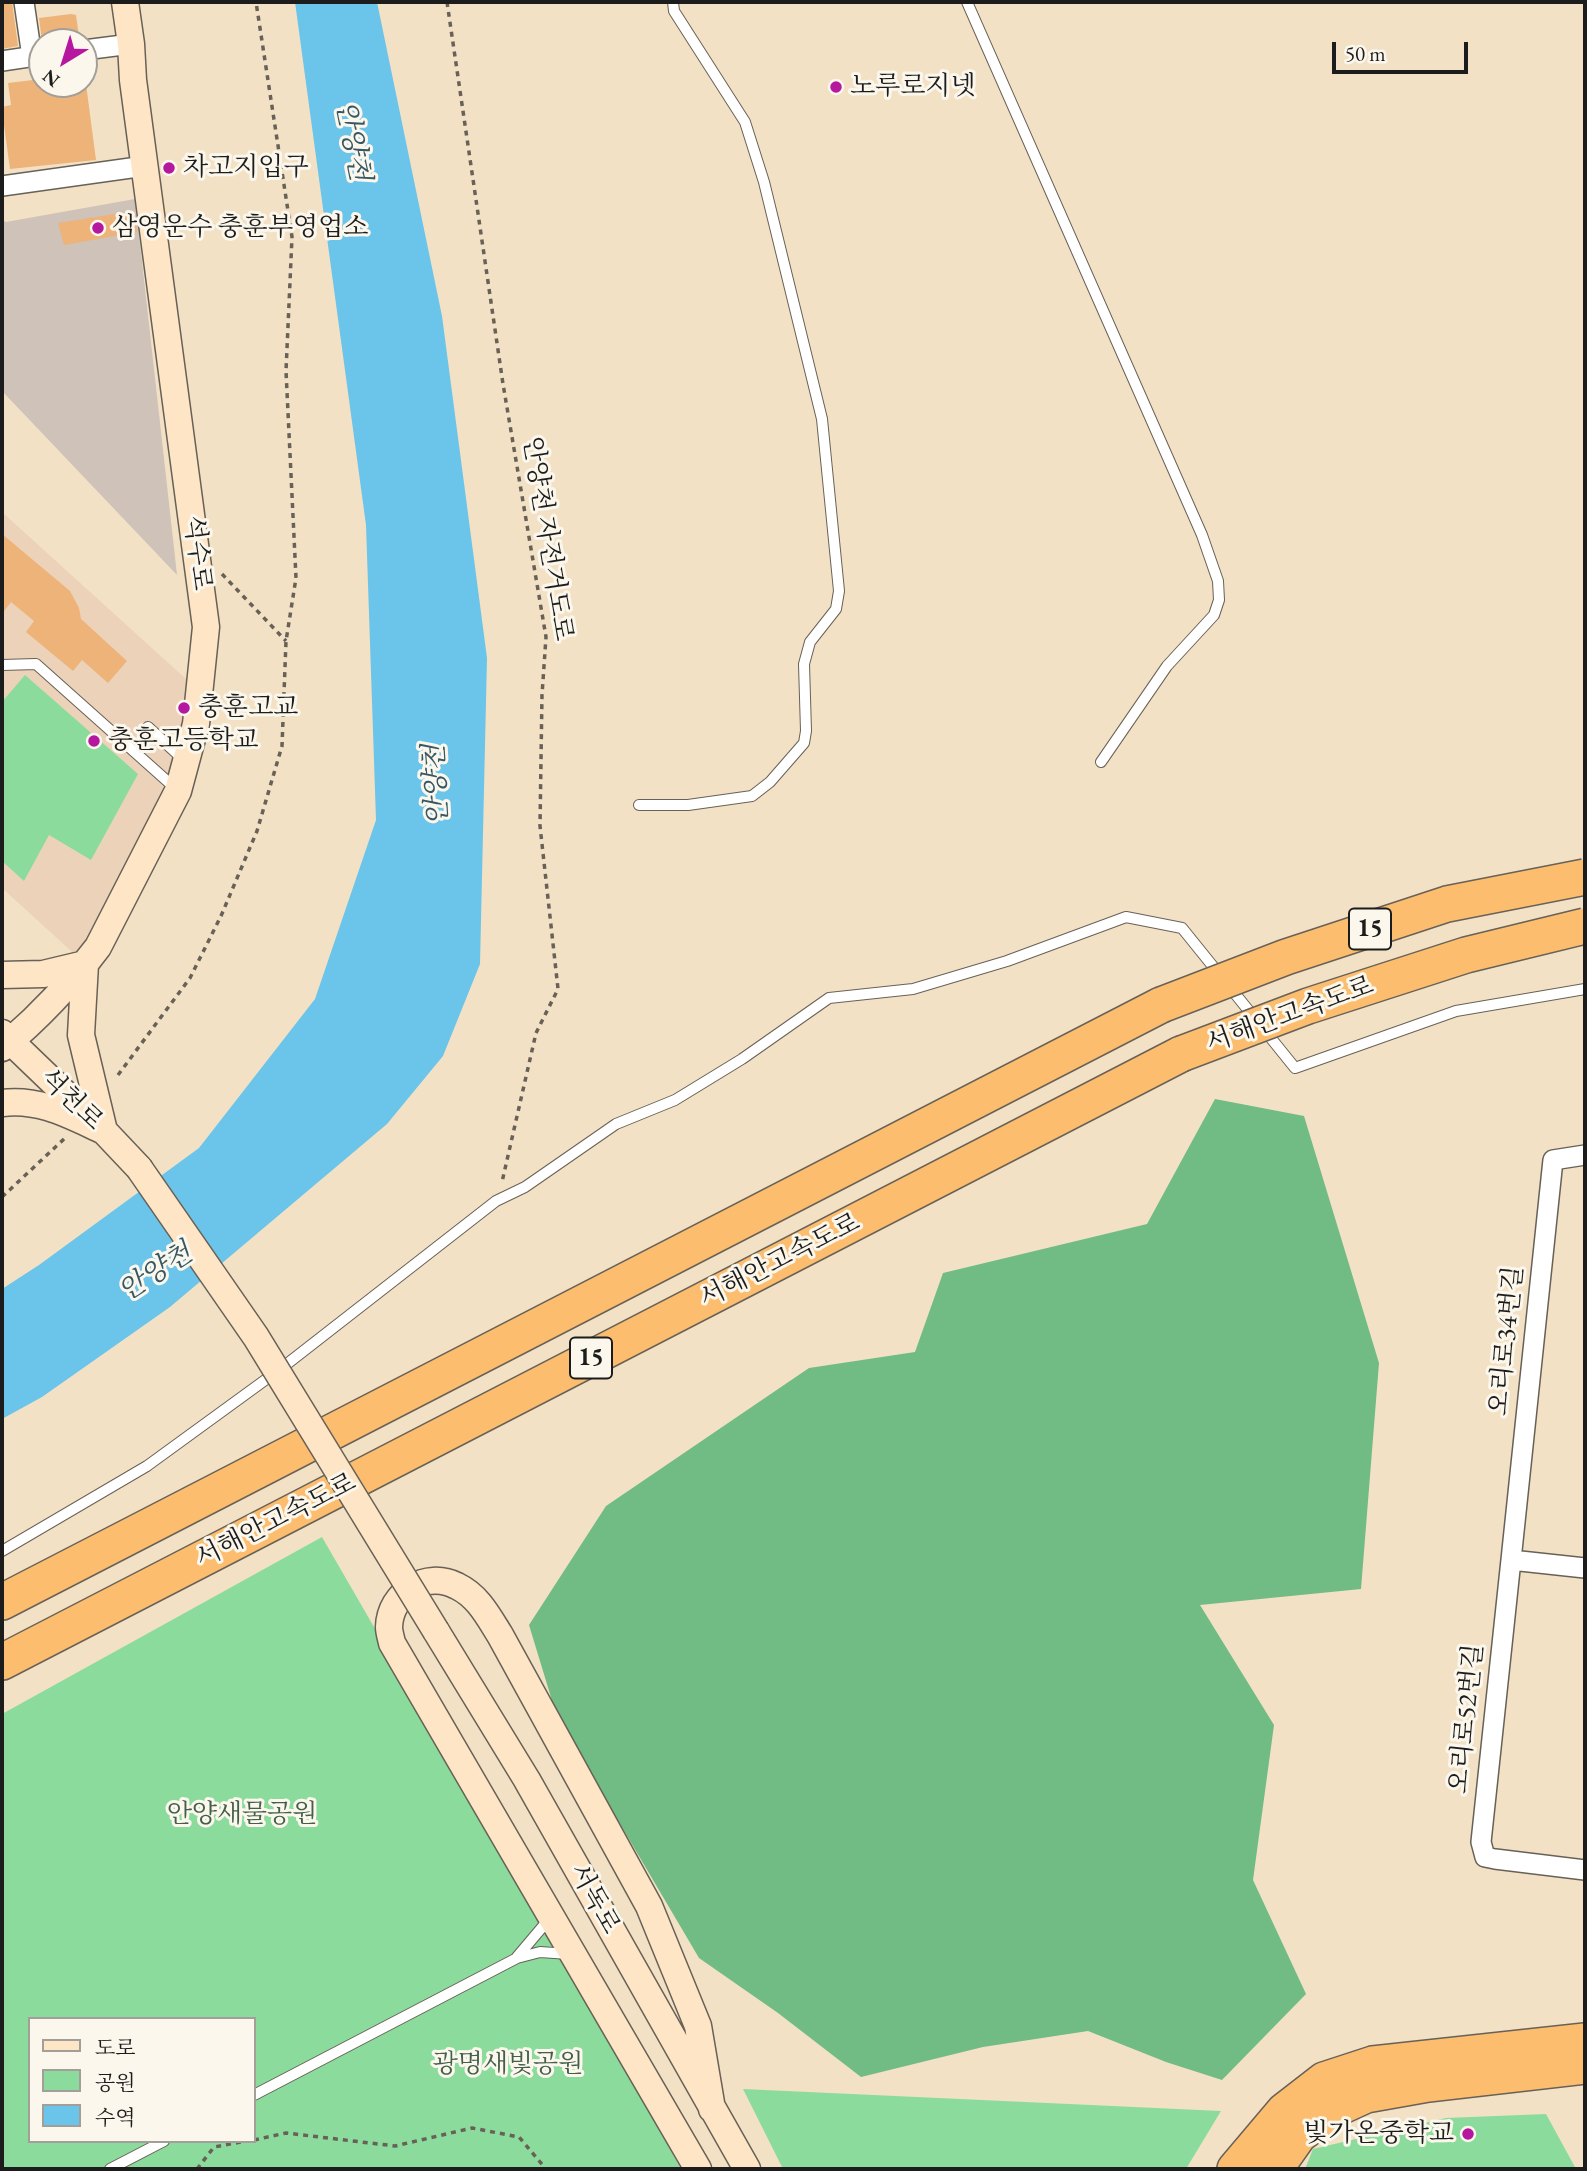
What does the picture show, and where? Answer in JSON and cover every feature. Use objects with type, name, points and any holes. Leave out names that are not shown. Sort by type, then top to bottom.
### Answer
[{"type":"highway","name":"서해안고속도로","points":[[2,1602],[1161,1006],[1286,957],[1447,904],[1585,877]]},
{"type":"highway","name":"서해안고속도로","points":[[2,1662],[1181,1054],[1308,1006],[1466,955],[1585,926]]},
{"type":"highway","points":[[1235,2169],[1284,2110],[1324,2080],[1373,2064],[1585,2041]]},
{"type":"highway","points":[[1275,2169],[1299,2135],[1331,2111],[1366,2095],[1428,2084],[1585,2066]]},
{"type":"main road","name":"석수로","points":[[4,1040],[85,964],[98,947],[178,791],[187,763],[201,690],[206,627],[125,2]]},
{"type":"main road","points":[[2,975],[43,974],[85,964],[81,1035],[104,1131]]},
{"type":"main road","name":"석천로","points":[[4,1040],[104,1131],[139,1168],[256,1337],[436,1631]]},
{"type":"main road","points":[[2,1103],[13,1101],[49,1106],[104,1131]]},
{"type":"main road","points":[[698,2169],[392,1643],[389,1627],[396,1606],[413,1587],[424,1581],[441,1579],[459,1587],[479,1602],[511,1655],[649,1906],[698,2026],[712,2109]]},
{"type":"main road","name":"서독로","points":[[436,1631],[527,1780],[747,2169]]},
{"type":"street","points":[[24,2],[30,28]]},
{"type":"street","points":[[98,48],[131,44]]},
{"type":"street","points":[[2,61],[28,57]]},
{"type":"street","points":[[2,187],[145,166]]},
{"type":"street","name":"오리로34번길","points":[[1511,1560],[1553,1160],[1585,1155]]},
{"type":"street","points":[[1511,1560],[1585,1568]]},
{"type":"street","name":"오리로52번길","points":[[1511,1560],[1481,1842],[1485,1857],[1585,1870]]},
{"type":"lane","points":[[639,805],[688,805],[752,796],[770,782],[804,743],[804,664],[810,642],[835,609],[839,591],[822,419],[764,181],[745,122],[674,11],[673,2]]},
{"type":"lane","points":[[967,2],[1202,535],[1218,582],[1219,600],[1214,615],[1167,666],[1101,762]]},
{"type":"lane","points":[[2,665],[36,664],[178,791]]},
{"type":"lane","points":[[148,727],[187,763]]},
{"type":"lane","points":[[2,1551],[147,1466],[283,1367],[496,1201],[525,1187],[616,1124],[686,1094],[742,1059],[829,998],[913,989],[1007,961],[1126,917],[1182,928],[1295,1068],[1457,1011],[1585,989]]},
{"type":"lane","points":[[517,1958],[551,1917]]},
{"type":"lane","points":[[256,2094],[517,1958],[540,1952],[573,1954]]},
{"type":"lane","points":[[110,2169],[160,2143]]},
{"type":"path","points":[[118,1075],[190,978],[221,916],[257,831],[282,746],[286,641],[296,578],[286,371],[292,237],[256,2]]},
{"type":"path","name":"안양천 자전거도로","points":[[447,2],[503,384],[546,637],[542,695],[540,826],[558,989],[537,1033],[507,1168],[496,1201]]},
{"type":"path","points":[[196,547],[286,641]]},
{"type":"path","points":[[2,1197],[64,1139]]},
{"type":"path","points":[[256,2140],[286,2133],[395,2146],[472,2128],[519,2137],[546,2169]]},
{"type":"path","points":[[197,2169],[214,2147],[235,2143]]},
{"type":"shaded area","points":[[135,199],[177,575],[2,391],[2,220],[6,222]]},
{"type":"shaded area","name":"충훈고등학교","points":[[2,512],[196,688],[181,761],[82,961],[2,888]]},
{"type":"green space","points":[[25,675],[138,774],[91,860],[49,835],[24,881],[2,861],[2,702]]},
{"type":"green space","points":[[1215,1099],[1304,1116],[1379,1363],[1361,1589],[1200,1605],[1274,1725],[1253,1880],[1306,1994],[1222,2080],[1166,2062],[1088,2031],[983,2047],[861,2077],[778,2013],[699,1958],[557,1717],[529,1625],[606,1506],[809,1368],[915,1352],[943,1273],[1147,1224]]},
{"type":"green space","name":"안양새물공원","points":[[322,1537],[548,1928],[681,2169],[2,2169],[2,1714]]},
{"type":"green space","points":[[743,2089],[1221,2111],[1186,2169],[783,2169]]},
{"type":"green space","name":"빛가온중학교","points":[[1546,2114],[1576,2169],[1305,2169],[1313,2149],[1446,2118]]},
{"type":"water","name":"안양천","points":[[295,2],[377,2],[442,316],[487,658],[480,964],[443,1056],[387,1124],[170,1307],[42,1397],[2,1419],[2,1289],[199,1148],[315,999],[376,820],[366,525]]},
{"type":"building","points":[[2,2],[12,2],[18,46],[2,49]]},
{"type":"building","points":[[76,15],[78,28],[40,28],[39,18]]},
{"type":"building","points":[[28,81],[28,98],[88,98],[96,160],[10,169],[2,110],[2,107],[11,105],[8,83]]},
{"type":"building","name":"삼영운수 충훈부영업소","points":[[134,211],[137,232],[64,245],[58,223]]},
{"type":"building","points":[[2,534],[70,591],[79,608],[81,619],[127,661],[108,683],[82,660],[73,671],[26,632],[34,621],[11,602],[2,614]]},
{"type":"place","name":"노루로지넷","points":[[836,87]]},
{"type":"place","name":"차고지입구","points":[[169,168]]},
{"type":"place","name":"삼영운수 충훈부영업소","points":[[98,228]]},
{"type":"place","name":"충훈고교","points":[[184,708]]},
{"type":"place","name":"충훈고등학교","points":[[94,741]]},
{"type":"place","name":"빛가온중학교","points":[[1468,2134]]},
{"type":"park label","name":"광명새빛공원","points":[[508,2065]]}]
